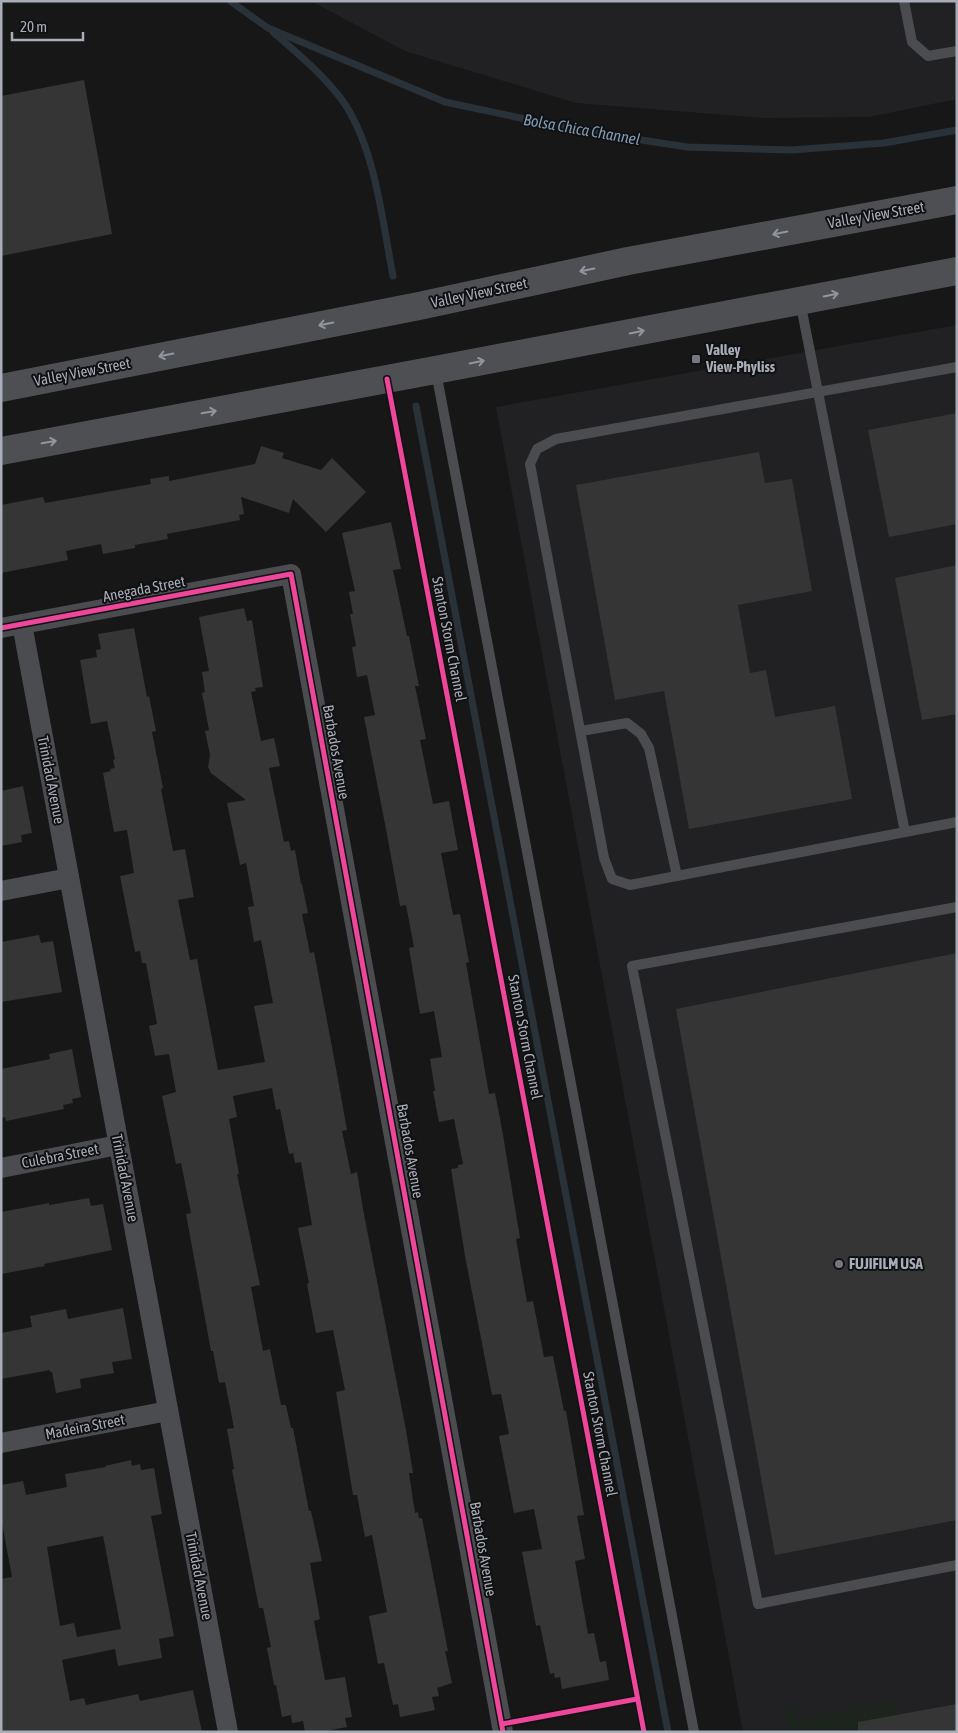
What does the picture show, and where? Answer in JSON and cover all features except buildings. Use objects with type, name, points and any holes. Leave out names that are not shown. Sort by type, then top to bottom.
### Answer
[{"type":"main road","name":"Valley View Street","points":[[1,388],[419,306],[628,261],[957,200]]},
{"type":"main road","points":[[1,450],[957,271]]},
{"type":"street","name":"Anegada Street","points":[[1,628],[291,574]]},
{"type":"street","name":"Barbados Avenue","points":[[291,574],[503,1732]]},
{"type":"street","name":"Trinidad Avenue","points":[[22,624],[228,1732]]},
{"type":"street","points":[[1,891],[69,878]]},
{"type":"street","name":"Culebra Street","points":[[1,1168],[118,1145]]},
{"type":"street","name":"Madeira Street","points":[[1,1443],[168,1411]]},
{"type":"lane","points":[[904,1],[912,42],[928,56],[957,51]]},
{"type":"lane","points":[[800,301],[905,832]]},
{"type":"lane","points":[[957,367],[556,439],[537,449],[530,464],[604,858],[612,878],[630,885],[957,822]]},
{"type":"lane","points":[[436,370],[694,1732]]},
{"type":"lane","points":[[580,731],[627,723],[641,734],[649,748],[677,876]]},
{"type":"lane","points":[[957,907],[632,966],[758,1604],[957,1565]]},
{"type":"shaded area","points":[[311,1],[957,1],[957,99],[869,117],[764,118],[576,103],[405,51]]},
{"type":"shaded area","points":[[957,325],[957,1732],[743,1732],[496,407]]},
{"type":"shaded area","points":[[894,1701],[896,1715],[865,1720],[867,1732],[788,1732],[784,1710],[793,1705],[797,1720]]},
{"type":"waterway","name":"Bolsa Chica Channel","points":[[230,1],[268,28],[445,102],[577,130],[687,147],[792,150],[884,143],[957,130]]},
{"type":"waterway","name":"Stanton Storm Channel","points":[[273,32],[324,79],[339,96],[351,115],[369,158],[381,207],[393,276]]},
{"type":"waterway","name":"Stanton Storm Channel","points":[[416,406],[668,1732]]},
{"type":"cycle path","name":"Stanton Storm Channel","points":[[387,379],[644,1732]]},
{"type":"cycle path","points":[[1,628],[291,574],[503,1732]]},
{"type":"cycle path","points":[[502,1724],[637,1699]]},
{"type":"place","name":"Valley View-Phyliss","points":[[696,359]]},
{"type":"place","name":"FUJIFILM USA","points":[[839,1264]]}]
